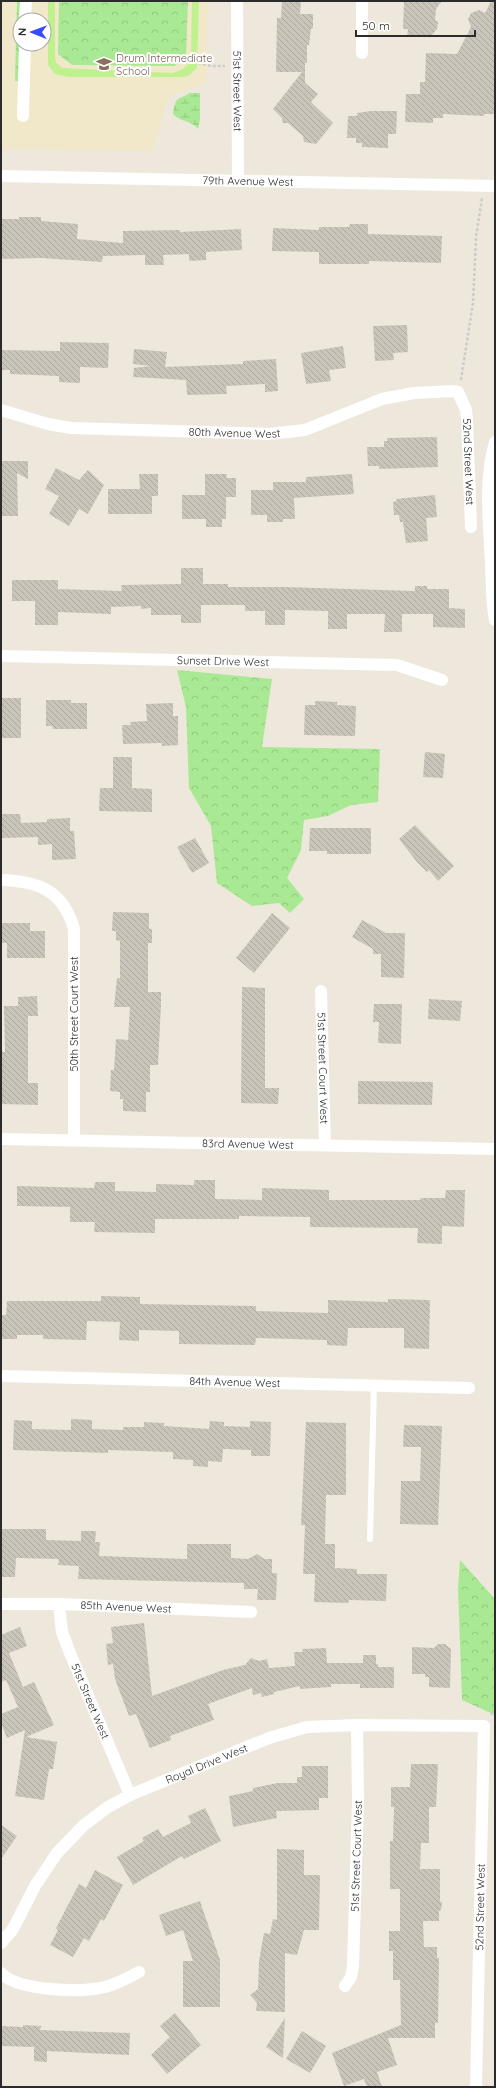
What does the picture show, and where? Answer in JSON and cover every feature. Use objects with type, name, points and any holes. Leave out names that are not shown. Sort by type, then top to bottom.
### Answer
[{"type":"street","points":[[25,12],[26,1]]},
{"type":"street","name":"51st Street West","points":[[237,1],[238,181]]},
{"type":"street","points":[[362,1],[362,53]]},
{"type":"street","points":[[23,116],[25,52]]},
{"type":"street","name":"79th Avenue West","points":[[1,176],[495,186]]},
{"type":"street","name":"80th Avenue West","points":[[1,410],[48,424],[71,428],[269,434],[305,430],[382,398],[397,395],[452,391],[458,392],[460,396]]},
{"type":"street","name":"52nd Street West","points":[[460,396],[468,419],[471,527]]},
{"type":"street","points":[[495,442],[492,452],[489,485],[490,549],[495,620]]},
{"type":"street","name":"Sunset Drive West","points":[[1,656],[398,665],[442,680]]},
{"type":"street","name":"50th Street Court West","points":[[1,880],[22,881],[37,884],[54,894],[64,906],[74,929],[74,1140]]},
{"type":"street","name":"51st Street Court West","points":[[321,991],[325,1145]]},
{"type":"street","name":"83rd Avenue West","points":[[1,1139],[495,1149]]},
{"type":"street","name":"84th Avenue West","points":[[1,1376],[469,1388]]},
{"type":"street","name":"85th Avenue West","points":[[1,1604],[59,1604],[251,1612]]},
{"type":"street","name":"51st Street West","points":[[59,1604],[62,1632],[130,1795]]},
{"type":"street","name":"51st Street Court West","points":[[345,1986],[351,1977],[353,1966],[358,1802],[357,1725]]},
{"type":"street","name":"Royal Drive West","points":[[1,1943],[13,1929],[35,1886],[57,1852],[84,1825],[108,1807],[130,1795],[269,1738],[307,1727],[357,1725],[484,1726]]},
{"type":"street","name":"52nd Street West","points":[[476,2087],[484,1726]]},
{"type":"street","points":[[1,1973],[16,1982],[29,1986],[72,1990],[104,1988],[138,1972]]},
{"type":"lane","points":[[370,1538],[374,1386]]},
{"type":"path","points":[[198,63],[211,66],[238,66]]},
{"type":"path","points":[[460,396],[473,303],[476,237],[482,198]]},
{"type":"shaded area","name":"Drum Intermediate School","points":[[1,1],[208,1],[206,84],[169,95],[153,151],[1,149]]},
{"type":"green space","points":[[17,1],[31,1],[25,12],[17,12]]},
{"type":"green space","points":[[48,1],[55,1],[55,57],[56,63],[62,68],[173,73],[183,69],[191,60],[192,1],[199,1],[197,68],[188,76],[183,77],[68,77],[55,74],[48,65],[48,52],[52,52],[52,12],[48,12]]},
{"type":"green space","points":[[59,1],[188,1],[186,57],[174,66],[72,65],[58,54]]},
{"type":"green space","points":[[16,52],[22,52],[29,82],[15,81]]},
{"type":"green space","points":[[190,93],[200,93],[200,120],[198,129],[192,124],[176,117],[173,114],[177,100]]},
{"type":"green space","points":[[177,670],[272,679],[262,747],[380,749],[378,802],[351,805],[328,816],[304,820],[301,850],[287,878],[304,899],[290,913],[279,903],[252,906],[217,883],[211,826],[189,788],[186,707]]},
{"type":"green space","points":[[460,1560],[495,1599],[495,1715],[462,1700],[458,1588]]},
{"type":"building","points":[[282,1],[301,1],[300,14],[313,14],[313,28],[311,29],[309,45],[307,45],[305,83],[318,94],[311,102],[333,123],[316,144],[304,142],[303,136],[288,123],[283,123],[282,118],[273,109],[302,72],[276,72],[277,18],[281,18]]},
{"type":"building","points":[[404,1],[442,1],[436,9],[435,20],[438,22],[437,29],[431,36],[407,36],[408,29],[403,29]]},
{"type":"building","points":[[491,1],[495,1],[495,114],[484,114],[484,116],[443,114],[443,118],[433,118],[433,123],[405,122],[406,94],[420,94],[420,82],[425,82],[426,53],[457,54],[471,27],[468,19],[471,13],[479,10],[485,13]]},
{"type":"building","points":[[371,111],[397,111],[396,134],[388,134],[388,148],[362,147],[362,143],[356,143],[356,138],[347,138],[348,116],[357,116],[357,113]]},
{"type":"building","points":[[19,217],[41,217],[41,221],[78,224],[77,239],[123,243],[123,231],[180,230],[180,232],[241,229],[242,250],[206,252],[206,260],[189,261],[189,254],[163,255],[164,265],[145,265],[145,255],[103,256],[102,262],[41,258],[1,259],[1,219],[19,219]]},
{"type":"building","points":[[350,224],[368,224],[368,234],[442,236],[441,263],[369,261],[369,264],[319,264],[319,252],[272,251],[273,228],[319,230],[319,227],[349,227]]},
{"type":"building","points":[[407,325],[408,352],[393,353],[394,360],[375,361],[373,326]]},
{"type":"building","points":[[60,342],[109,343],[108,368],[80,367],[80,383],[59,382],[59,376],[10,374],[10,370],[1,370],[1,350],[60,351]]},
{"type":"building","points":[[343,346],[346,368],[329,370],[331,381],[306,384],[301,353]]},
{"type":"building","points":[[134,349],[167,352],[165,367],[243,364],[243,361],[276,359],[278,391],[265,392],[265,384],[226,386],[227,394],[187,395],[186,380],[133,377],[134,368],[151,366],[133,364]]},
{"type":"building","points":[[437,437],[438,467],[379,469],[379,466],[368,466],[367,447],[384,447],[384,441],[387,441],[387,438]]},
{"type":"building","points":[[1,461],[28,461],[28,479],[17,473],[18,516],[1,516]]},
{"type":"building","points":[[56,468],[79,480],[88,470],[104,485],[88,514],[79,509],[69,526],[49,514],[59,496],[45,489]]},
{"type":"building","points":[[139,474],[158,474],[158,496],[152,496],[152,514],[108,514],[108,489],[140,489]]},
{"type":"building","points":[[205,474],[227,474],[226,478],[236,478],[236,497],[226,497],[226,519],[222,519],[222,527],[206,527],[206,519],[182,519],[182,495],[205,495]]},
{"type":"building","points":[[352,474],[354,494],[294,498],[295,519],[283,519],[283,522],[267,522],[267,515],[251,515],[251,490],[273,490],[273,482],[306,482],[306,477]]},
{"type":"building","points":[[435,495],[437,517],[426,518],[428,541],[406,543],[403,522],[400,522],[399,515],[394,515],[393,502],[397,501],[396,499]]},
{"type":"building","points":[[181,568],[203,568],[203,584],[228,584],[228,587],[415,591],[415,586],[427,586],[427,589],[449,589],[449,608],[465,609],[465,628],[433,627],[433,614],[402,614],[402,632],[384,632],[385,614],[347,614],[347,629],[328,629],[328,611],[285,610],[285,625],[265,625],[265,611],[245,611],[245,605],[201,605],[201,623],[181,623],[181,615],[151,615],[151,608],[141,609],[141,606],[111,607],[111,614],[58,612],[58,625],[35,625],[35,601],[12,601],[12,580],[58,580],[58,589],[122,591],[121,585],[181,584]]},
{"type":"building","points":[[1,698],[21,698],[21,738],[1,738]]},
{"type":"building","points":[[46,700],[71,700],[71,703],[87,703],[87,729],[53,729],[52,726],[46,726]]},
{"type":"building","points":[[315,701],[337,702],[337,705],[356,706],[355,736],[304,735],[305,705],[315,705]]},
{"type":"building","points":[[173,703],[173,716],[178,716],[178,745],[162,746],[162,743],[123,744],[122,725],[131,725],[130,722],[147,721],[146,704]]},
{"type":"building","points":[[425,752],[445,754],[443,778],[423,777]]},
{"type":"building","points":[[113,757],[132,757],[132,788],[152,789],[152,812],[99,811],[100,788],[113,788]]},
{"type":"building","points":[[1,814],[20,814],[21,823],[47,822],[47,819],[70,818],[70,831],[74,831],[76,859],[52,860],[52,844],[38,845],[38,837],[1,838]]},
{"type":"building","points":[[415,825],[454,866],[438,881],[429,870],[427,872],[417,862],[399,839]]},
{"type":"building","points":[[310,828],[371,828],[371,854],[327,854],[327,851],[309,851]]},
{"type":"building","points":[[195,838],[209,863],[192,873],[177,847]]},
{"type":"building","points":[[113,912],[149,913],[149,929],[152,929],[152,943],[148,943],[148,992],[161,992],[161,1005],[158,1065],[150,1065],[150,1092],[146,1092],[146,1112],[123,1111],[123,1099],[120,1099],[120,1092],[110,1091],[111,1070],[114,1070],[116,1039],[128,1040],[130,1007],[114,1007],[117,978],[120,978],[120,941],[116,940],[116,931],[112,931]]},
{"type":"building","points":[[272,913],[290,928],[254,973],[236,958]]},
{"type":"building","points":[[362,920],[386,933],[405,933],[404,978],[381,977],[381,954],[373,954],[373,949],[352,937]]},
{"type":"building","points":[[1,923],[30,923],[30,931],[45,931],[45,958],[7,958],[7,943],[1,943]]},
{"type":"building","points":[[242,987],[265,988],[265,1088],[279,1088],[278,1104],[241,1103]]},
{"type":"building","points":[[37,996],[38,1016],[28,1016],[28,1083],[38,1083],[38,1105],[1,1104],[1,1052],[5,1052],[4,1006],[18,1006],[18,997]]},
{"type":"building","points":[[429,999],[462,1001],[460,1021],[428,1019]]},
{"type":"building","points":[[374,1004],[402,1004],[401,1044],[378,1043],[379,1022],[373,1022]]},
{"type":"building","points":[[358,1081],[433,1082],[432,1105],[358,1104]]},
{"type":"building","points":[[194,1180],[215,1180],[215,1199],[262,1200],[262,1188],[329,1190],[329,1200],[420,1200],[421,1198],[445,1198],[446,1190],[465,1190],[464,1227],[442,1226],[442,1244],[417,1243],[418,1228],[310,1227],[310,1217],[239,1216],[239,1219],[155,1219],[155,1233],[94,1232],[95,1222],[70,1222],[70,1207],[17,1206],[17,1186],[94,1188],[95,1182],[115,1182],[115,1191],[156,1192],[156,1184],[194,1185]]},
{"type":"building","points":[[101,1296],[140,1297],[140,1304],[256,1306],[256,1311],[328,1313],[328,1300],[388,1302],[388,1299],[430,1300],[429,1349],[404,1348],[404,1328],[348,1328],[347,1346],[327,1345],[327,1340],[256,1338],[255,1345],[179,1344],[179,1331],[139,1330],[139,1341],[119,1340],[120,1322],[87,1321],[86,1340],[43,1339],[43,1335],[17,1335],[17,1339],[1,1339],[1,1315],[6,1315],[7,1301],[101,1301]]},
{"type":"building","points":[[71,1419],[92,1420],[92,1429],[123,1430],[123,1427],[144,1427],[144,1422],[164,1423],[164,1426],[209,1429],[210,1421],[224,1422],[224,1426],[250,1427],[250,1421],[271,1422],[270,1456],[251,1456],[251,1450],[223,1449],[222,1462],[208,1461],[208,1467],[193,1466],[193,1460],[173,1459],[173,1452],[108,1450],[108,1453],[13,1450],[14,1420],[32,1421],[32,1429],[71,1430]]},
{"type":"building","points":[[306,1422],[346,1423],[346,1495],[326,1495],[325,1544],[335,1544],[335,1568],[357,1569],[357,1574],[387,1574],[386,1601],[349,1600],[348,1603],[314,1602],[315,1574],[303,1574],[305,1525],[301,1525]]},
{"type":"building","points":[[404,1425],[442,1426],[438,1525],[400,1524],[401,1481],[420,1481],[421,1447],[403,1447]]},
{"type":"building","points":[[1,1529],[46,1529],[46,1540],[81,1541],[81,1531],[96,1531],[95,1542],[100,1542],[99,1556],[187,1559],[187,1544],[231,1544],[231,1558],[248,1559],[257,1554],[264,1559],[272,1559],[272,1573],[277,1573],[276,1600],[257,1600],[258,1589],[244,1589],[244,1583],[78,1579],[79,1566],[58,1565],[59,1559],[16,1558],[15,1577],[1,1577]]},
{"type":"building","points":[[144,1623],[152,1696],[223,1670],[245,1665],[251,1658],[259,1661],[267,1659],[269,1668],[295,1666],[294,1652],[303,1652],[302,1649],[326,1648],[327,1663],[363,1663],[363,1655],[376,1655],[376,1664],[378,1664],[378,1667],[394,1667],[394,1688],[360,1688],[360,1684],[331,1684],[331,1687],[300,1689],[300,1686],[274,1692],[274,1694],[262,1697],[261,1693],[253,1695],[252,1688],[208,1704],[214,1720],[170,1736],[171,1740],[150,1748],[136,1714],[129,1716],[115,1679],[113,1664],[108,1665],[106,1644],[113,1643],[111,1627]]},
{"type":"building","points":[[20,1627],[27,1646],[9,1653],[23,1687],[34,1682],[54,1725],[26,1737],[57,1742],[53,1769],[49,1769],[44,1800],[15,1796],[25,1730],[7,1738],[1,1723],[1,1714],[18,1707],[6,1680],[1,1682],[1,1635]]},
{"type":"building","points":[[438,1644],[445,1644],[451,1649],[450,1688],[429,1687],[429,1677],[425,1677],[425,1674],[412,1674],[412,1647],[434,1648]]},
{"type":"building","points":[[411,1764],[438,1764],[436,1807],[429,1807],[429,1843],[421,1843],[420,1869],[440,1869],[440,1901],[442,1903],[441,1910],[439,1911],[439,1921],[423,1921],[424,1947],[437,1947],[437,1958],[439,1958],[438,2023],[435,2023],[435,2038],[388,2038],[397,2065],[377,2072],[382,2087],[367,2087],[364,2079],[344,2086],[332,2053],[401,2025],[400,1980],[393,1980],[393,1951],[389,1951],[389,1931],[400,1931],[400,1889],[390,1889],[390,1841],[393,1841],[394,1807],[391,1807],[391,1787],[410,1787]]},
{"type":"building","points":[[302,1766],[328,1766],[328,1798],[319,1798],[319,1810],[276,1811],[277,1818],[233,1827],[229,1796],[253,1791],[253,1788],[278,1783],[297,1783],[297,1777],[302,1777]]},
{"type":"building","points":[[205,1808],[221,1841],[184,1859],[182,1856],[133,1885],[117,1857],[144,1841],[142,1838],[158,1829],[163,1837],[191,1823],[188,1816]]},
{"type":"building","points":[[1,1825],[17,1836],[1,1859]]},
{"type":"building","points":[[277,1849],[304,1850],[304,1875],[320,1875],[319,1930],[304,1930],[297,1955],[285,1953],[285,2012],[256,2011],[257,2003],[250,1995],[258,1989],[259,1961],[264,1933],[270,1934],[273,1919],[277,1920]]},
{"type":"building","points":[[95,1870],[123,1885],[104,1921],[101,1919],[89,1941],[84,1938],[73,1957],[50,1945],[58,1930],[56,1928],[79,1884],[86,1888]]},
{"type":"building","points":[[200,1901],[220,1960],[220,2007],[183,2007],[183,1961],[193,1961],[183,1930],[166,1936],[159,1915]]},
{"type":"building","points":[[175,2013],[201,2045],[167,2074],[151,2055],[170,2037],[160,2026]]},
{"type":"building","points":[[285,2018],[283,2058],[266,2047]]},
{"type":"building","points":[[23,2025],[41,2026],[40,2030],[130,2033],[129,2055],[47,2051],[47,2062],[34,2061],[34,2047],[1,2046],[1,2026],[23,2027]]},
{"type":"building","points":[[302,2031],[326,2046],[310,2073],[286,2059]]},
{"type":"place","name":"Drum Intermediate School","points":[[104,64]]}]
